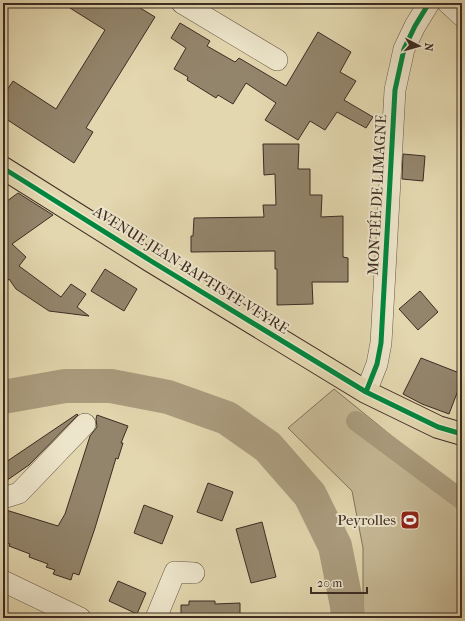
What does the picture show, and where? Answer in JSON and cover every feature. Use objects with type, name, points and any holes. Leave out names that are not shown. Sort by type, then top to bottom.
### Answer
[{"type":"main road","name":"AVENUE JEAN-BAPTISTE VEYRE","points":[[3,168],[151,261],[366,392],[438,427],[462,434]]},
{"type":"street","points":[[182,3],[277,60]]},
{"type":"street","name":"MONTÉE DE LIMAGNE","points":[[366,392],[377,364],[381,343],[395,90],[404,49],[415,26],[429,3]]},
{"type":"street","points":[[448,3],[462,16]]},
{"type":"street","points":[[3,498],[19,493],[84,424]]},
{"type":"street","points":[[156,618],[175,572],[194,573]]},
{"type":"street","points":[[3,581],[80,618]]},
{"type":"shaded area","name":"Peyrolles","points":[[334,389],[462,491],[462,618],[363,618],[363,548],[352,491],[288,428]]},
{"type":"building","points":[[62,3],[132,3],[155,17],[86,128],[93,132],[74,163],[3,117],[3,96],[13,81],[56,109],[105,30]]},
{"type":"building","points":[[180,23],[210,41],[207,46],[235,62],[239,58],[286,86],[318,32],[351,52],[340,72],[356,81],[344,100],[373,117],[366,128],[337,112],[325,130],[310,121],[298,140],[265,120],[276,103],[246,83],[233,104],[218,95],[216,98],[187,80],[188,77],[174,69],[186,48],[171,38]]},
{"type":"building","points":[[263,144],[299,144],[298,169],[310,169],[310,195],[322,195],[321,217],[343,216],[343,257],[348,258],[348,282],[312,282],[313,304],[277,305],[277,269],[275,269],[275,251],[191,252],[191,236],[193,236],[194,218],[264,217],[263,205],[276,205],[275,174],[264,175]]},
{"type":"building","points":[[403,154],[425,156],[423,181],[402,179]]},
{"type":"building","points":[[18,193],[53,215],[12,244],[26,257],[19,266],[61,297],[71,284],[86,294],[77,307],[89,316],[49,311],[16,289],[9,279],[3,286],[3,204]]},
{"type":"building","points":[[105,269],[137,289],[124,311],[91,291]]},
{"type":"building","points":[[420,291],[438,312],[418,330],[399,309]]},
{"type":"building","points":[[421,358],[462,374],[462,380],[449,414],[422,404],[403,394]]},
{"type":"building","points":[[77,414],[78,415],[29,465],[3,483],[3,464]]},
{"type":"building","points":[[97,415],[128,426],[121,443],[123,443],[118,459],[116,458],[79,575],[73,573],[71,580],[53,574],[55,570],[46,567],[48,564],[29,557],[30,554],[9,546],[10,544],[3,542],[3,510],[58,526],[65,514],[90,436],[97,427]]},
{"type":"building","points":[[208,483],[233,492],[222,521],[197,512]]},
{"type":"building","points":[[144,505],[173,516],[162,544],[134,533]]},
{"type":"building","points":[[262,522],[276,577],[251,583],[236,529]]},
{"type":"building","points":[[118,581],[146,593],[137,614],[109,601]]},
{"type":"building","points":[[189,601],[215,601],[215,604],[240,603],[240,618],[181,618],[181,605],[189,605]]},
{"type":"waterway","points":[[3,397],[65,386],[111,386],[168,397],[227,418],[268,447],[310,495],[335,546],[348,618]]},
{"type":"waterway","points":[[356,421],[462,500]]},
{"type":"cycle path","points":[[366,392],[377,364],[381,343],[395,90],[404,49],[415,26],[429,3]]},
{"type":"cycle path","points":[[3,168],[151,261],[366,392],[438,427],[462,434]]},
{"type":"place","name":"Peyrolles","points":[[410,520]]}]
